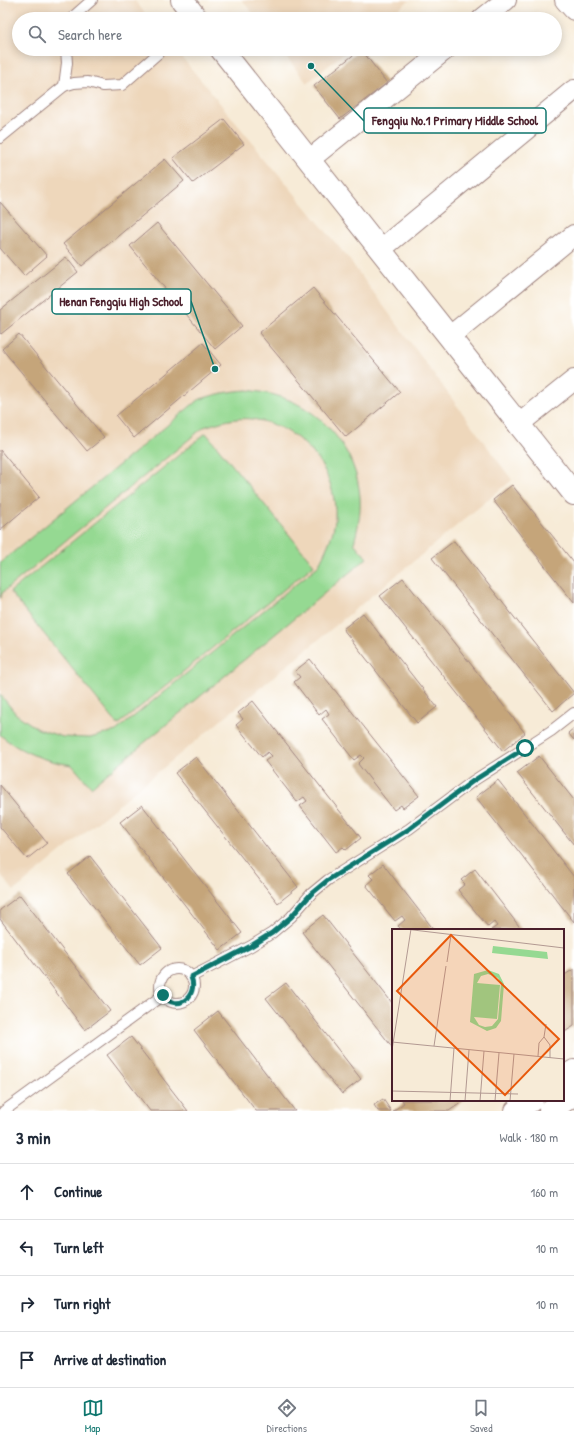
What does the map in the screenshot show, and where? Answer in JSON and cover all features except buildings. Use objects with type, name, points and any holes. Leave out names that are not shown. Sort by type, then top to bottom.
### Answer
[{"type":"street","points":[[182,0],[191,12]]},
{"type":"street","points":[[491,12],[506,0]]},
{"type":"street","points":[[565,0],[574,10]]},
{"type":"street","points":[[227,56],[574,494]]},
{"type":"street","points":[[309,160],[437,56]]},
{"type":"street","points":[[380,250],[574,90]]},
{"type":"street","points":[[449,337],[574,235]]},
{"type":"street","points":[[519,424],[574,380]]},
{"type":"street","points":[[564,1077],[574,1071]]},
{"type":"street","points":[[550,1111],[574,1094]]},
{"type":"street","points":[[516,1111],[531,1101]]},
{"type":"lane","points":[[79,12],[92,0]]},
{"type":"lane","points":[[64,86],[66,56]]},
{"type":"lane","points":[[0,138],[64,86],[74,83],[88,82],[103,86],[122,84],[155,56]]},
{"type":"lane","points":[[191,977],[251,946],[272,933],[291,917],[311,894],[328,880],[409,829],[473,781],[551,731],[574,713]]},
{"type":"lane","points":[[181,969],[187,972],[191,977],[194,983],[193,990],[191,996],[186,1000],[179,1003],[172,1002],[166,999],[163,995],[160,986],[161,979],[169,970],[181,969]]},
{"type":"lane","points":[[4,1111],[163,995]]},
{"type":"shaded area","points":[[0,0],[134,0],[144,12],[12,12],[12,56],[181,56],[348,258],[512,480],[14,891],[0,874]]},
{"type":"shaded area","points":[[242,0],[410,0],[395,12],[251,12]]},
{"type":"shaded area","points":[[286,56],[340,56],[307,83]]},
{"type":"green space","points":[[248,390],[277,396],[297,403],[311,412],[336,435],[345,449],[358,480],[360,509],[354,543],[367,558],[91,787],[72,765],[52,761],[34,755],[17,747],[0,735],[0,694],[16,714],[38,729],[63,737],[90,738],[116,731],[318,566],[331,538],[335,520],[334,502],[330,484],[323,468],[313,453],[301,441],[270,423],[252,419],[234,419],[204,427],[3,592],[0,598],[0,563],[198,400],[223,393]]},
{"type":"green space","points":[[206,433],[314,565],[118,725],[10,592]]},
{"type":"place","name":"Fengqiu No.1 Primary Middle School","points":[[311,66]]},
{"type":"place","name":"Henan Fengqiu High School","points":[[215,369]]},
{"type":"route","points":[[163,995],[166,999],[172,1002],[179,1003],[186,1000],[191,996],[193,990],[194,983],[191,977],[251,946],[272,933],[291,917],[311,894],[328,880],[409,829],[473,781],[525,748]]}]
